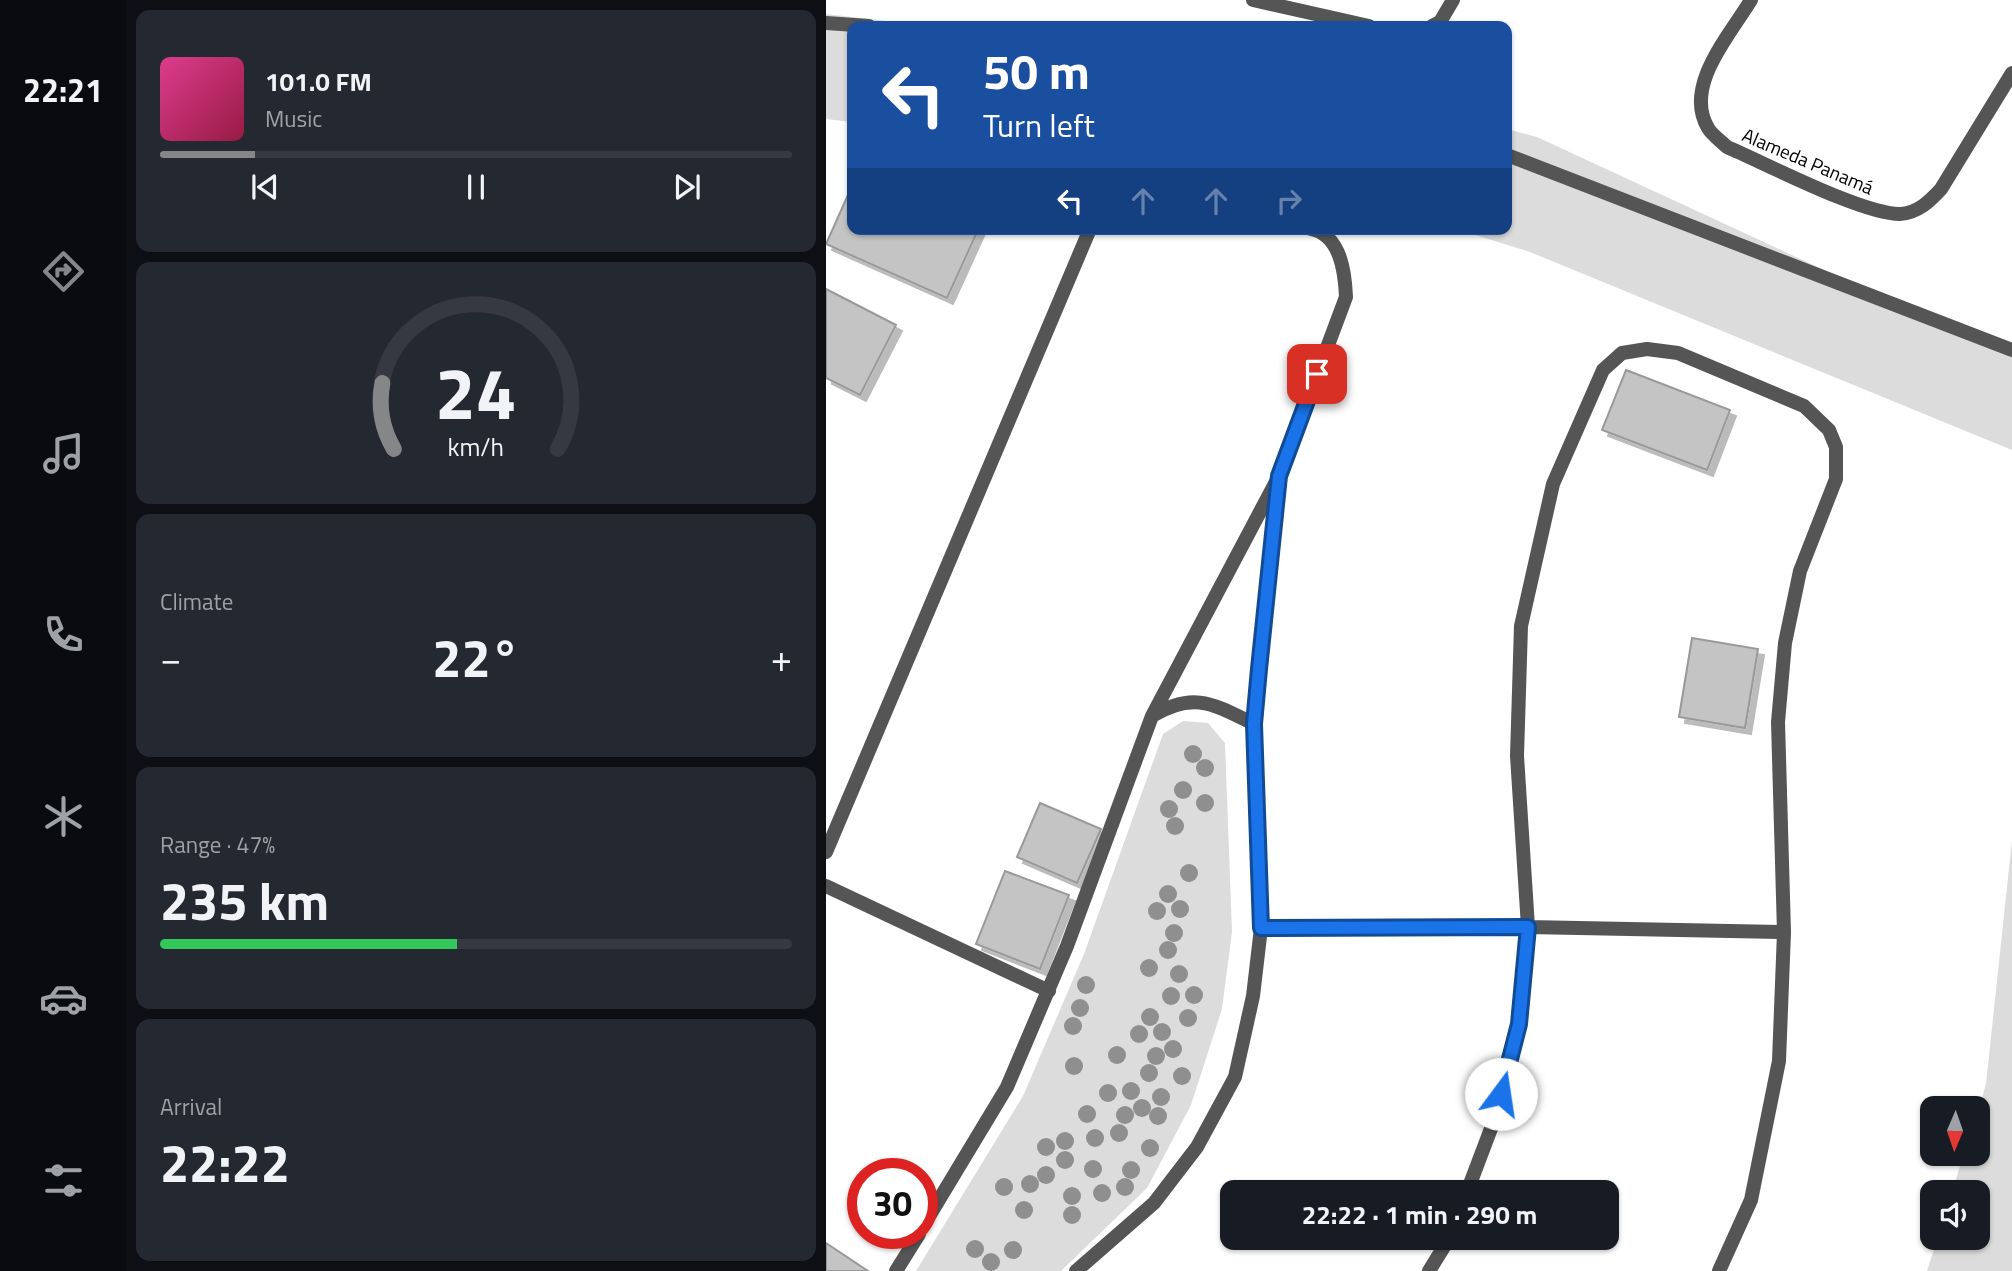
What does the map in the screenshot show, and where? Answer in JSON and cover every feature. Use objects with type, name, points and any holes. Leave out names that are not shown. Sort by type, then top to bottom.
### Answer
[{"type":"street","points":[[1253,0],[1347,21]]},
{"type":"street","points":[[1441,21],[1453,0]]},
{"type":"street","name":"Alameda Panamá","points":[[1751,0],[1703,79],[1700,107],[1708,129],[1727,147],[1876,211],[1903,214],[1926,205],[1941,189],[2012,73]]},
{"type":"street","points":[[826,23],[847,24]]},
{"type":"street","points":[[1512,157],[2012,350]]},
{"type":"street","points":[[826,852],[1087,235]]},
{"type":"street","points":[[938,1201],[1007,1087],[1049,991],[1152,716],[1279,476],[1346,297],[1345,268],[1335,247],[1322,235]]},
{"type":"street","points":[[1472,1180],[1495,1118],[1519,1024],[1528,927],[1517,756],[1521,626],[1553,484],[1603,369],[1622,353],[1647,349],[1678,353],[1804,406],[1829,430],[1836,447],[1836,479],[1800,571],[1785,643],[1778,722],[1784,932],[1779,1061],[1751,1200],[1719,1271]]},
{"type":"street","points":[[1076,1271],[1154,1203],[1197,1147],[1235,1077],[1253,996],[1261,928],[1254,724],[1279,476]]},
{"type":"street","points":[[1152,716],[1174,703],[1200,701],[1254,724]]},
{"type":"street","points":[[826,886],[1049,991]]},
{"type":"street","points":[[1261,928],[1528,927],[1784,932]]},
{"type":"street","points":[[896,1271],[910,1249]]},
{"type":"street","points":[[1429,1271],[1442,1250]]},
{"type":"shaded area","points":[[826,14],[886,21],[847,21],[847,121],[826,119]]},
{"type":"shaded area","points":[[1512,130],[1537,137],[2012,357],[2012,450],[1530,252],[1475,235],[1512,235]]},
{"type":"shaded area","points":[[1183,721],[1208,723],[1225,743],[1232,932],[1222,1009],[1191,1105],[1147,1188],[1061,1271],[916,1271],[929,1249],[938,1249],[938,1235],[1023,1096],[1084,954],[1163,734]]},
{"type":"shaded area","points":[[2012,840],[2012,1271],[1927,1271],[1934,1250],[1990,1250],[1990,1180],[1956,1180],[1960,1166],[1990,1166],[1990,1096],[1982,1096],[1986,1084]]},
{"type":"building","points":[[847,197],[847,235],[976,235],[947,298],[826,244]]},
{"type":"building","points":[[826,289],[896,325],[860,395],[826,378]]},
{"type":"building","points":[[1626,370],[1730,410],[1707,470],[1602,430]]},
{"type":"building","points":[[1692,638],[1758,649],[1745,728],[1679,717]]},
{"type":"building","points":[[1040,803],[1101,829],[1077,883],[1017,857]]},
{"type":"building","points":[[1005,871],[1069,895],[1040,969],[976,944]]},
{"type":"building","points":[[826,1243],[868,1271],[826,1271]]},
{"type":"route","points":[[1317,374],[1279,476],[1259,669],[1254,724],[1261,928],[1528,927],[1519,1024],[1501,1094]]}]
